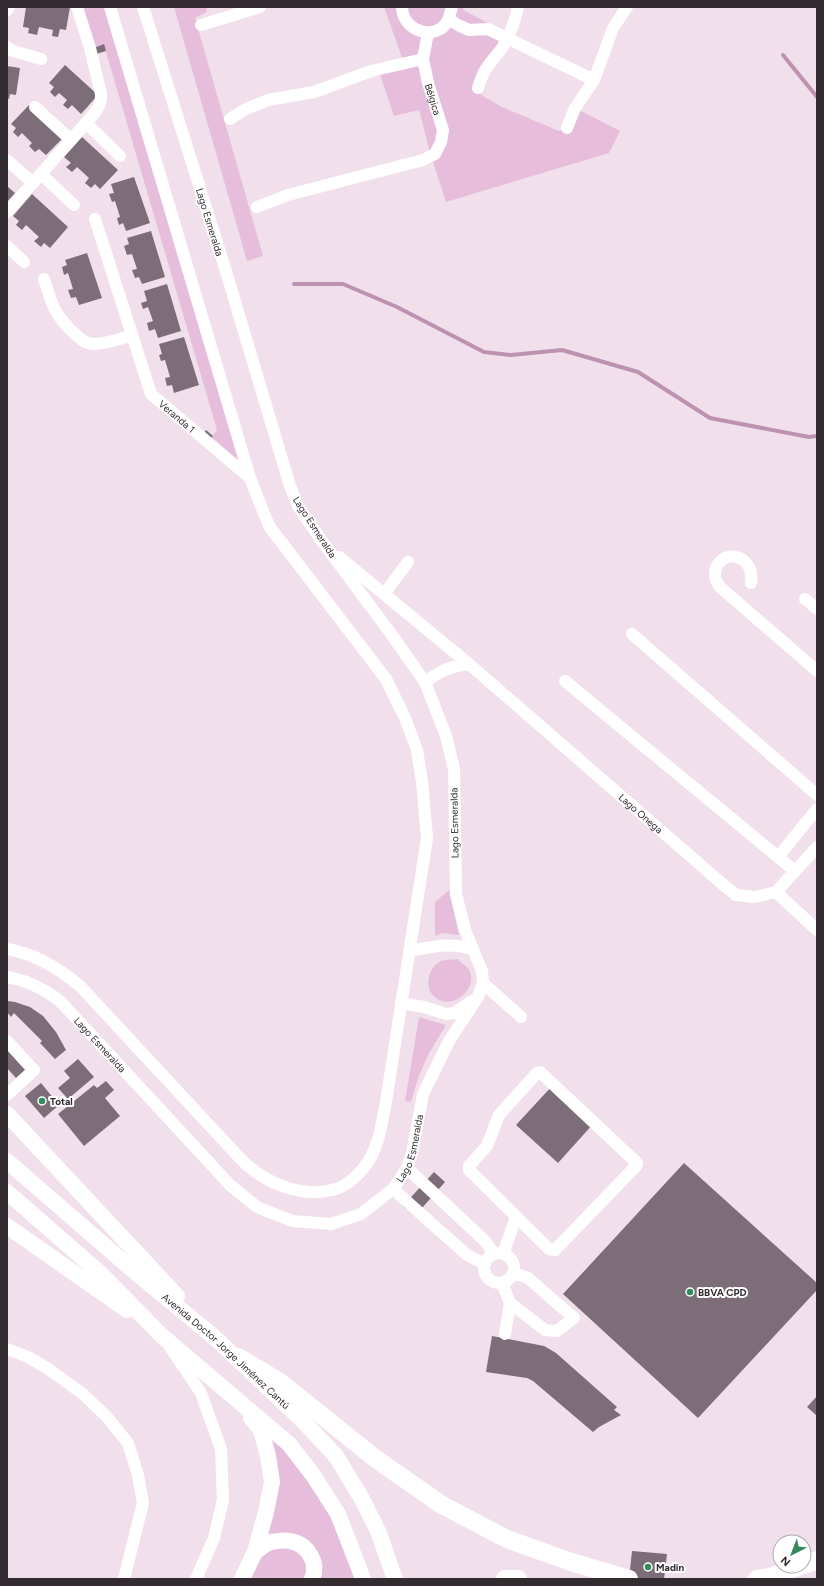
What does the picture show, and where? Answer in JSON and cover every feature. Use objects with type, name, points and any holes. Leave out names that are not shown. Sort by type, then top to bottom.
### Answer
[{"type":"highway","points":[[238,1358],[280,1382],[376,1459],[442,1504],[507,1539],[571,1562],[629,1579]]},
{"type":"highway","points":[[757,1579],[778,1574]]},
{"type":"highway","points":[[505,1579],[518,1579]]},
{"type":"main road","points":[[7,1114],[214,1336]]},
{"type":"main road","name":"Avenida Doctor Jorge Jiménez Cantú","points":[[7,1161],[134,1271],[214,1336],[299,1417],[336,1456],[362,1499],[378,1531],[395,1579]]},
{"type":"main road","points":[[7,1192],[102,1274],[161,1335]]},
{"type":"main road","points":[[7,1226],[161,1335],[289,1444],[313,1475],[338,1514],[363,1579]]},
{"type":"main road","points":[[234,1397],[260,1430],[268,1456],[272,1482],[266,1512],[255,1552],[242,1579]]},
{"type":"main road","points":[[255,1552],[270,1542],[290,1541],[301,1545],[312,1557],[315,1565],[312,1579]]},
{"type":"street","points":[[7,10],[10,7]]},
{"type":"street","points":[[7,212],[98,109],[102,101],[102,94],[90,48],[77,7]]},
{"type":"street","points":[[7,949],[21,951],[48,963],[81,987],[251,1169],[272,1181],[295,1190],[316,1192],[333,1190],[355,1178],[370,1158],[378,1142],[427,838],[422,782],[417,750],[405,718],[386,680],[269,526],[250,478],[110,7]]},
{"type":"street","name":"Lago Esmeralda","points":[[7,977],[32,984],[60,1002],[230,1185],[257,1207],[292,1221],[331,1224],[361,1214],[393,1190],[407,1168],[412,1153],[423,1094],[448,1042],[478,997],[483,983],[482,971],[465,930],[456,894],[454,769],[446,736],[425,682],[298,506],[290,486],[222,260],[143,7]]},
{"type":"street","points":[[201,25],[260,7]]},
{"type":"street","points":[[402,7],[406,21],[416,30],[428,33],[444,27],[449,19],[452,7]]},
{"type":"street","points":[[478,88],[482,74],[507,38],[518,7]]},
{"type":"street","points":[[567,128],[575,108],[594,80],[613,28],[627,7]]},
{"type":"street","points":[[449,19],[469,30],[488,29],[594,80]]},
{"type":"street","points":[[230,119],[244,110],[268,100],[314,92],[371,70],[423,59],[428,33]]},
{"type":"street","points":[[7,47],[13,51],[41,59]]},
{"type":"street","name":"Bélgica","points":[[257,207],[288,195],[423,160],[435,154],[441,142],[444,130],[428,83],[423,59]]},
{"type":"street","points":[[35,108],[71,140]]},
{"type":"street","points":[[86,123],[120,156]]},
{"type":"street","points":[[7,160],[37,178],[74,205]]},
{"type":"street","name":"Veranda 1","points":[[95,219],[151,394],[250,478]]},
{"type":"street","points":[[7,246],[24,262]]},
{"type":"street","points":[[44,280],[56,314],[61,321],[84,342],[97,344],[132,336]]},
{"type":"street","name":"Lago Onega","points":[[324,544],[470,664],[736,895],[755,897],[776,892]]},
{"type":"street","points":[[751,583],[752,574],[750,566],[741,558],[731,556],[722,560],[716,567],[715,577],[720,587],[817,671]]},
{"type":"street","points":[[384,594],[408,562]]},
{"type":"street","points":[[805,599],[817,610]]},
{"type":"street","points":[[632,634],[817,795]]},
{"type":"street","points":[[425,682],[453,666],[470,664]]},
{"type":"street","points":[[565,680],[796,871]]},
{"type":"street","points":[[778,857],[817,809]]},
{"type":"street","points":[[817,847],[776,892],[817,930]]},
{"type":"street","points":[[410,951],[445,944],[458,945],[472,949]]},
{"type":"street","points":[[483,983],[521,1017]]},
{"type":"street","points":[[401,1003],[424,1007],[446,1014],[454,1012],[478,997]]},
{"type":"street","points":[[446,1014],[457,1029]]},
{"type":"street","points":[[7,1041],[34,1070],[7,1095]]},
{"type":"street","points":[[540,1072],[637,1163],[636,1166],[555,1250],[548,1249],[516,1217],[470,1170],[469,1166],[487,1146],[499,1115],[537,1073],[540,1072]]},
{"type":"street","points":[[407,1168],[499,1254],[508,1256],[513,1264],[513,1273],[511,1278],[502,1283],[492,1282],[488,1278],[484,1269],[485,1264],[487,1260],[499,1254],[516,1217]]},
{"type":"street","points":[[393,1190],[467,1255],[485,1264]]},
{"type":"street","points":[[510,1304],[545,1330],[557,1332],[574,1318],[528,1278],[513,1273]]},
{"type":"street","points":[[502,1283],[510,1304],[505,1334]]},
{"type":"street","points":[[161,1335],[201,1393],[221,1449],[223,1500],[214,1538],[196,1579]]},
{"type":"street","points":[[7,1349],[28,1357],[47,1368],[83,1394],[106,1416],[128,1443],[138,1475],[143,1503],[124,1579]]},
{"type":"shaded area","points":[[77,7],[110,7],[250,478],[208,443],[217,430],[104,45],[94,48]]},
{"type":"shaded area","points":[[174,7],[206,7],[207,12],[195,18],[263,256],[247,261]]},
{"type":"shaded area","points":[[384,7],[464,7],[463,10],[509,34],[478,93],[500,106],[559,131],[567,128],[575,108],[620,131],[609,153],[446,202],[431,156],[419,110],[394,116],[378,69],[404,63]]},
{"type":"shaded area","points":[[449,890],[459,935],[442,933],[435,936],[435,902]]},
{"type":"shaded area","points":[[457,959],[467,967],[471,975],[471,982],[468,990],[455,1000],[447,1002],[439,1000],[429,989],[428,979],[432,969],[440,962]]},
{"type":"shaded area","points":[[419,1017],[446,1025],[428,1055],[418,1078],[411,1102],[405,1101]]},
{"type":"shaded area","points":[[261,1430],[313,1475],[363,1579],[242,1579],[266,1512]]},
{"type":"building","points":[[26,7],[70,7],[66,30],[60,29],[58,37],[52,36],[53,30],[39,27],[37,35],[28,33],[29,28],[23,27]]},
{"type":"building","points":[[104,44],[106,51],[96,54],[94,48]]},
{"type":"building","points":[[65,65],[98,95],[81,114],[72,105],[68,109],[63,105],[67,100],[59,93],[55,97],[50,92],[54,87],[49,83]]},
{"type":"building","points":[[7,66],[20,68],[16,95],[10,94],[9,99],[7,98]]},
{"type":"building","points":[[29,105],[64,137],[46,155],[39,149],[35,152],[29,146],[32,143],[22,133],[18,137],[13,132],[16,128],[11,124]]},
{"type":"building","points":[[82,137],[118,170],[100,189],[95,184],[91,188],[85,183],[89,178],[77,167],[72,172],[66,167],[71,163],[64,157]]},
{"type":"building","points":[[134,177],[150,223],[126,231],[123,223],[119,225],[117,218],[120,217],[115,201],[112,202],[109,194],[114,193],[111,184]]},
{"type":"building","points":[[7,186],[15,193],[7,202]]},
{"type":"building","points":[[32,194],[68,227],[50,248],[44,243],[41,247],[34,241],[39,237],[26,225],[22,230],[16,225],[19,221],[13,216]]},
{"type":"building","points":[[151,231],[165,277],[142,284],[139,277],[135,278],[132,270],[137,269],[132,254],[127,255],[124,246],[129,244],[127,238]]},
{"type":"building","points":[[87,253],[102,298],[79,305],[76,297],[71,298],[68,290],[73,289],[68,273],[64,275],[62,267],[67,265],[65,260]]},
{"type":"building","points":[[167,284],[181,331],[158,338],[155,329],[149,331],[147,323],[153,321],[148,307],[143,309],[141,303],[147,301],[144,291]]},
{"type":"building","points":[[184,337],[199,385],[174,393],[172,385],[167,386],[165,378],[170,377],[165,360],[161,361],[159,355],[162,354],[159,344]]},
{"type":"building","points":[[206,430],[213,436],[208,443],[201,437]]},
{"type":"building","points":[[7,1001],[30,1007],[43,1016],[56,1032],[66,1050],[55,1059],[40,1043],[42,1041],[14,1013],[11,1017],[7,1012]]},
{"type":"building","points":[[7,1050],[25,1070],[16,1078],[7,1068]]},
{"type":"building","points":[[78,1059],[94,1077],[68,1099],[58,1088],[70,1078],[64,1071]]},
{"type":"building","points":[[106,1081],[114,1090],[105,1098],[120,1116],[84,1146],[58,1114],[94,1085],[97,1088]]},
{"type":"building","name":"Total","points":[[41,1083],[59,1105],[44,1118],[25,1096]]},
{"type":"building","points":[[553,1085],[594,1123],[558,1163],[516,1125]]},
{"type":"building","name":"BBVA CPD","points":[[684,1163],[817,1283],[817,1290],[698,1418],[563,1294]]},
{"type":"building","points":[[434,1172],[445,1182],[415,1216],[403,1206]]},
{"type":"building","points":[[492,1336],[544,1346],[556,1353],[617,1407],[614,1410],[621,1415],[593,1432],[533,1381],[527,1378],[486,1372]]},
{"type":"building","points":[[817,1396],[817,1416],[807,1407]]},
{"type":"building","name":"Madin","points":[[632,1551],[667,1554],[664,1579],[629,1579]]},
{"type":"waterway","points":[[783,55],[817,97]]},
{"type":"waterway","points":[[294,284],[343,284],[397,307],[484,352],[511,355],[562,350],[638,372],[710,418],[809,437],[817,436]]},
{"type":"place","name":"Total","points":[[42,1101]]},
{"type":"place","name":"BBVA CPD","points":[[690,1292]]},
{"type":"place","name":"Madin","points":[[648,1567]]}]
